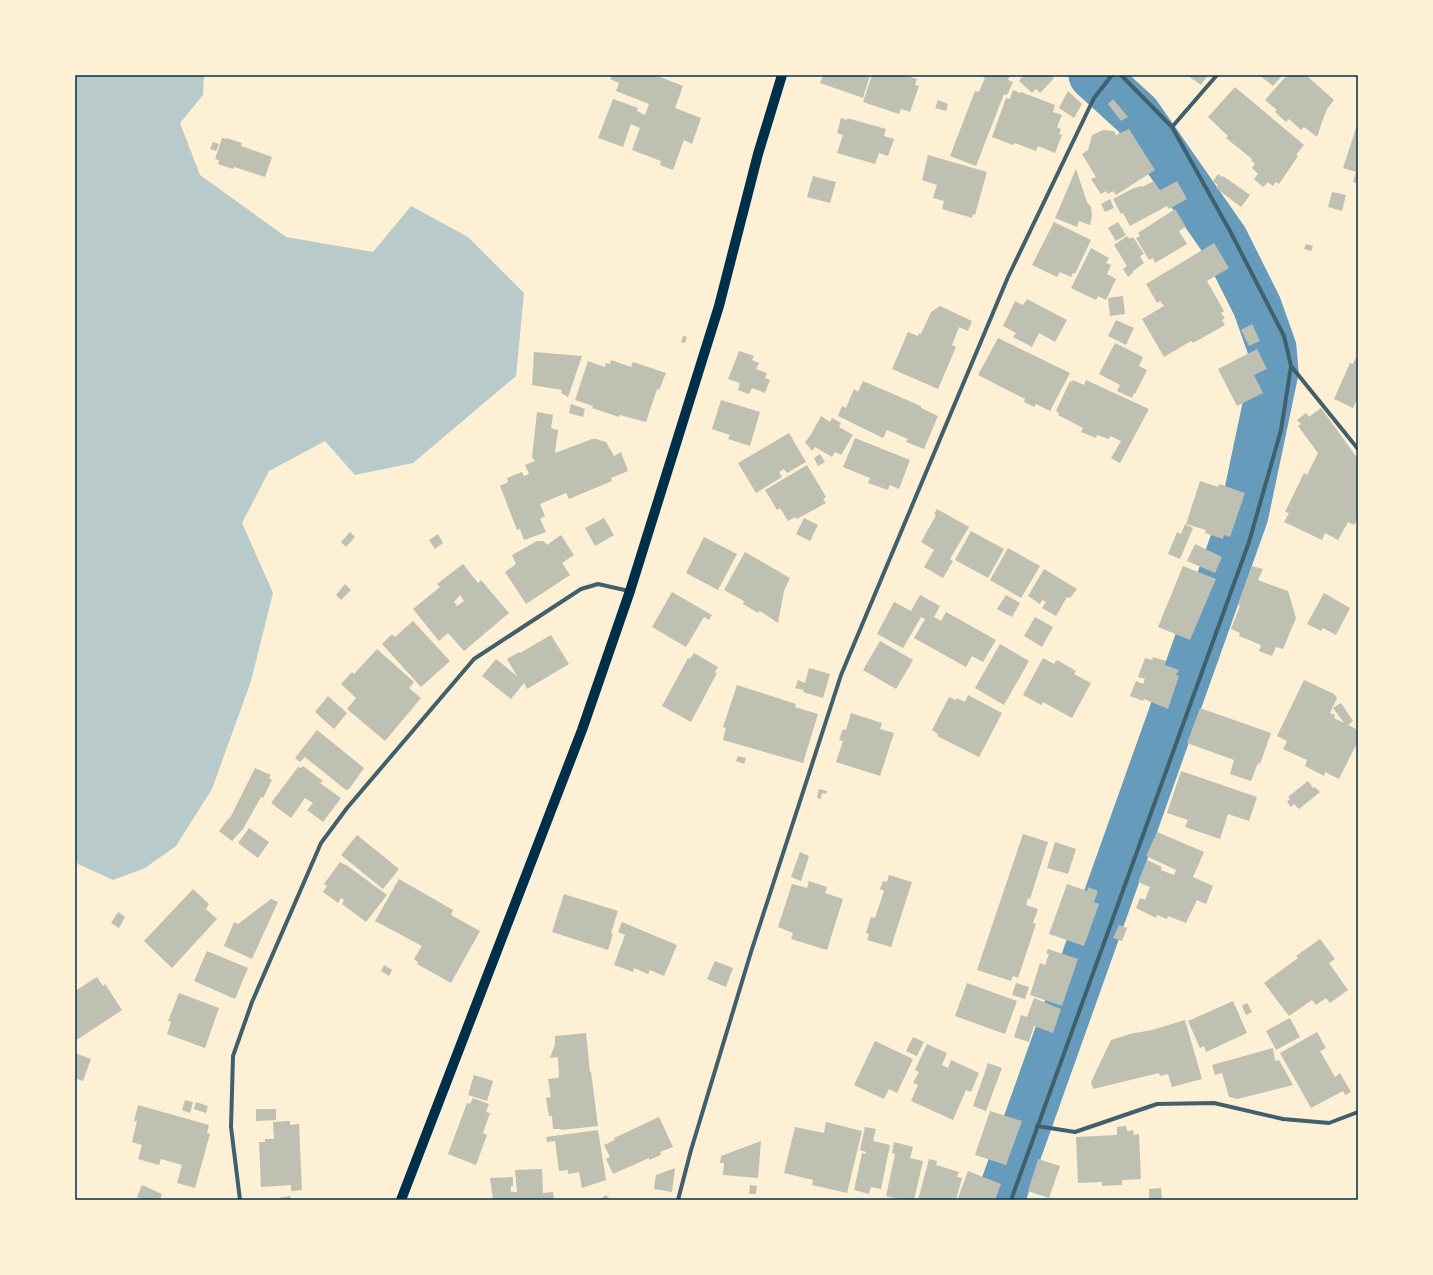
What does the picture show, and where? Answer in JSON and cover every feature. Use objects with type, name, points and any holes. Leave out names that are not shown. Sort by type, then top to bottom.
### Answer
[{"type":"main road","points":[[401,1200],[582,730],[630,591],[719,306],[758,154],[782,75]]},
{"type":"street","points":[[678,1200],[691,1150],[751,952],[841,675],[1008,277],[1090,105],[1111,75]]},
{"type":"street","points":[[1011,1200],[1249,542],[1280,430],[1291,366],[1284,336],[1230,231],[1172,127],[1121,75]]},
{"type":"street","points":[[1172,127],[1218,75]]},
{"type":"street","points":[[1291,366],[1358,449]]},
{"type":"street","points":[[240,1200],[231,1127],[233,1056],[252,1002],[321,843],[346,808],[474,659],[581,589],[598,584],[630,591]]},
{"type":"street","points":[[1037,1126],[1075,1132],[1157,1104],[1214,1103],[1283,1119],[1329,1123],[1358,1112]]},
{"type":"shaded area","points":[[75,75],[204,75],[203,95],[180,123],[200,175],[286,237],[373,252],[411,206],[468,237],[524,293],[516,376],[413,463],[355,475],[325,441],[269,471],[242,523],[273,593],[251,681],[212,789],[176,846],[145,868],[113,880],[78,864],[75,855]]},
{"type":"building","points":[[612,75],[655,75],[683,86],[675,108],[701,118],[692,144],[684,140],[673,170],[660,165],[661,161],[632,150],[640,128],[631,124],[623,147],[598,138],[613,99],[638,108],[637,111],[645,115],[649,104],[616,91],[619,83],[610,79]]},
{"type":"building","points":[[823,75],[870,75],[863,98],[820,83]]},
{"type":"building","points":[[872,75],[904,75],[917,79],[915,85],[919,86],[910,112],[901,109],[899,114],[863,102]]},
{"type":"building","points":[[978,75],[1010,75],[1008,80],[1013,82],[1007,95],[1004,94],[976,166],[950,156],[975,91],[979,92],[985,78]]},
{"type":"building","points":[[1023,75],[1050,75],[1054,78],[1040,93],[1036,89],[1032,93],[1019,81]]},
{"type":"building","points":[[1187,75],[1208,75],[1201,85]]},
{"type":"building","points":[[1259,75],[1283,75],[1273,86]]},
{"type":"building","points":[[1287,75],[1306,75],[1334,100],[1327,109],[1317,137],[1304,127],[1301,130],[1289,119],[1286,122],[1275,112],[1277,110],[1265,100]]},
{"type":"building","points":[[1235,87],[1304,145],[1296,155],[1298,156],[1279,184],[1276,182],[1273,186],[1268,182],[1263,187],[1254,179],[1258,174],[1252,168],[1255,164],[1251,160],[1252,159],[1226,138],[1228,136],[1208,117]]},
{"type":"building","points":[[1013,90],[1055,105],[1053,112],[1062,115],[1057,127],[1061,129],[1059,134],[1062,135],[1055,153],[1038,146],[1036,151],[1015,143],[1013,145],[992,137],[1006,98],[1010,99]]},
{"type":"building","points":[[1068,91],[1082,104],[1074,118],[1059,108]]},
{"type":"building","points":[[1113,99],[1128,117],[1121,121],[1108,104]]},
{"type":"building","points":[[938,100],[948,104],[946,111],[935,108]]},
{"type":"building","points":[[841,118],[847,120],[847,118],[886,129],[884,136],[894,139],[888,156],[879,153],[875,164],[837,153],[843,135],[837,133]]},
{"type":"building","points":[[1358,122],[1358,184],[1353,182],[1356,172],[1343,168]]},
{"type":"building","points":[[1129,129],[1155,170],[1116,195],[1113,191],[1108,194],[1106,191],[1101,194],[1091,179],[1096,177],[1082,154],[1088,150],[1092,135],[1103,130],[1114,131],[1116,135]]},
{"type":"building","points":[[222,138],[242,143],[241,146],[272,157],[265,177],[234,167],[233,169],[218,164],[219,160],[215,159]]},
{"type":"building","points":[[213,142],[219,144],[216,151],[210,149]]},
{"type":"building","points":[[928,155],[987,172],[975,215],[973,214],[972,218],[942,209],[944,201],[933,198],[937,185],[922,180]]},
{"type":"building","points":[[1076,169],[1087,202],[1091,207],[1092,216],[1090,225],[1079,221],[1077,227],[1055,218]]},
{"type":"building","points":[[1218,174],[1250,195],[1241,207],[1216,188],[1218,185],[1213,181]]},
{"type":"building","points":[[813,176],[836,182],[830,203],[807,197]]},
{"type":"building","points":[[1154,181],[1159,191],[1177,181],[1187,199],[1169,209],[1167,206],[1130,226],[1123,213],[1121,214],[1113,199],[1134,188],[1142,187]]},
{"type":"building","points":[[1332,192],[1346,195],[1342,211],[1328,207]]},
{"type":"building","points":[[1110,199],[1114,208],[1105,212],[1101,204]]},
{"type":"building","points":[[1175,209],[1186,227],[1179,231],[1187,244],[1155,263],[1153,258],[1149,260],[1136,238],[1140,236],[1138,233]]},
{"type":"building","points":[[1054,222],[1091,240],[1075,274],[1073,273],[1071,277],[1060,272],[1057,277],[1032,265]]},
{"type":"building","points":[[1118,222],[1126,235],[1116,241],[1108,228]]},
{"type":"building","points":[[1127,236],[1130,239],[1133,237],[1144,254],[1140,256],[1144,263],[1133,271],[1133,273],[1128,277],[1123,269],[1127,266],[1114,245]]},
{"type":"building","points":[[1214,243],[1229,268],[1207,281],[1224,311],[1221,313],[1225,318],[1222,320],[1225,325],[1193,343],[1191,341],[1164,357],[1142,319],[1164,306],[1160,301],[1157,303],[1146,284]]},
{"type":"building","points":[[1306,244],[1313,246],[1311,251],[1304,249]]},
{"type":"building","points":[[1091,248],[1109,258],[1106,263],[1111,265],[1107,274],[1116,279],[1106,300],[1098,296],[1096,300],[1071,288]]},
{"type":"building","points":[[1123,296],[1125,314],[1110,316],[1108,298]]},
{"type":"building","points":[[1027,299],[1067,320],[1055,342],[1039,333],[1032,347],[1013,337],[1016,333],[1003,326],[1015,301],[1023,305]]},
{"type":"building","points":[[940,306],[972,321],[968,331],[959,327],[952,345],[956,347],[938,389],[892,369],[908,332],[918,336],[919,333],[921,334],[931,312]]},
{"type":"building","points":[[1116,320],[1134,328],[1126,345],[1108,336]]},
{"type":"building","points":[[1252,324],[1260,341],[1249,346],[1241,330]]},
{"type":"building","points":[[683,336],[687,337],[685,343],[681,342]]},
{"type":"building","points":[[998,338],[1070,373],[1050,411],[1036,404],[1034,407],[1024,402],[1025,399],[978,375]]},
{"type":"building","points":[[1115,343],[1143,357],[1139,366],[1147,370],[1132,398],[1117,391],[1120,385],[1099,374]]},
{"type":"building","points":[[1257,349],[1267,369],[1254,375],[1263,393],[1237,406],[1218,369]]},
{"type":"building","points":[[739,351],[754,356],[752,360],[759,363],[756,369],[767,373],[765,378],[770,380],[765,393],[752,388],[749,394],[738,390],[740,383],[728,379]]},
{"type":"building","points":[[534,352],[582,356],[568,397],[561,393],[562,390],[532,385]]},
{"type":"building","points":[[1358,353],[1358,397],[1353,408],[1334,399],[1350,363],[1353,364]]},
{"type":"building","points":[[611,360],[631,367],[633,362],[666,373],[659,390],[657,389],[646,422],[620,415],[619,417],[592,408],[593,406],[575,400],[588,361],[605,367],[606,363],[610,364]]},
{"type":"building","points":[[1073,380],[1084,385],[1086,380],[1149,409],[1120,463],[1111,458],[1121,441],[1110,436],[1109,439],[1097,435],[1096,438],[1081,432],[1083,428],[1058,415],[1059,413],[1056,411],[1070,381],[1072,382]]},
{"type":"building","points":[[863,381],[921,406],[921,408],[938,416],[924,449],[906,442],[908,439],[887,430],[883,438],[838,416],[842,406],[846,408],[854,389],[858,392]]},
{"type":"building","points":[[721,400],[760,412],[750,446],[728,439],[730,435],[712,429]]},
{"type":"building","points":[[571,404],[585,409],[583,417],[569,413]]},
{"type":"building","points":[[1321,408],[1358,459],[1358,517],[1354,525],[1348,522],[1338,540],[1325,533],[1322,540],[1284,522],[1289,513],[1285,512],[1304,473],[1307,475],[1318,453],[1298,426],[1301,424],[1297,420],[1306,413],[1309,417]]},
{"type":"building","points":[[537,412],[553,415],[551,428],[558,430],[555,453],[592,439],[596,439],[606,442],[614,456],[621,452],[628,471],[611,478],[612,481],[569,499],[566,493],[540,504],[545,516],[540,519],[546,532],[524,540],[520,529],[517,530],[500,486],[508,482],[507,478],[522,472],[524,476],[529,474],[525,465],[535,461],[532,457]]},
{"type":"building","points":[[821,416],[830,422],[832,418],[841,423],[839,427],[853,435],[841,455],[835,452],[832,457],[815,447],[812,451],[805,442]]},
{"type":"building","points":[[789,433],[806,462],[787,473],[784,469],[779,472],[782,477],[756,493],[738,463]]},
{"type":"building","points":[[855,438],[910,460],[899,489],[890,485],[888,490],[868,483],[870,478],[843,467]]},
{"type":"building","points":[[820,454],[825,462],[818,466],[814,458]]},
{"type":"building","points":[[807,465],[826,497],[823,499],[826,503],[797,519],[795,517],[788,521],[780,508],[777,510],[765,490]]},
{"type":"building","points":[[1200,481],[1218,487],[1219,484],[1245,493],[1230,537],[1224,535],[1223,539],[1205,533],[1206,530],[1186,524]]},
{"type":"building","points":[[937,509],[969,527],[950,559],[953,561],[943,578],[924,567],[934,550],[921,542],[936,515],[934,514]]},
{"type":"building","points":[[604,518],[614,535],[595,546],[585,528]]},
{"type":"building","points":[[804,518],[818,525],[810,541],[796,534]]},
{"type":"building","points":[[1185,524],[1193,528],[1180,559],[1168,554],[1177,532],[1181,534]]},
{"type":"building","points":[[971,531],[1004,549],[988,578],[955,560]]},
{"type":"building","points":[[350,532],[355,537],[346,547],[341,542]]},
{"type":"building","points":[[438,534],[443,543],[435,549],[429,540]]},
{"type":"building","points":[[561,535],[574,555],[562,563],[570,575],[526,604],[505,572],[516,564],[512,555],[537,541],[544,541],[547,545]]},
{"type":"building","points":[[704,537],[737,554],[718,590],[686,573]]},
{"type":"building","points":[[1195,544],[1222,557],[1215,573],[1187,561]]},
{"type":"building","points":[[1008,548],[1040,566],[1021,598],[990,580]]},
{"type":"building","points":[[745,552],[790,578],[784,591],[778,623],[760,611],[758,613],[743,604],[744,601],[724,590]]},
{"type":"building","points":[[463,564],[478,583],[481,580],[509,613],[464,651],[448,633],[439,641],[413,609],[440,587],[437,584]],"holes":[[[460,595],[464,601],[457,606],[454,602]]]},
{"type":"building","points":[[1183,566],[1216,579],[1190,640],[1158,627]]},
{"type":"building","points":[[1252,566],[1263,569],[1258,580],[1288,591],[1296,618],[1283,649],[1276,647],[1272,656],[1259,651],[1261,645],[1239,636],[1240,633],[1231,629],[1240,606],[1238,605]]},
{"type":"building","points":[[1044,569],[1077,589],[1070,598],[1067,597],[1056,616],[1042,608],[1046,602],[1042,600],[1040,604],[1028,596]]},
{"type":"building","points":[[345,584],[351,590],[341,600],[336,595]]},
{"type":"building","points":[[672,592],[712,615],[709,620],[704,617],[686,647],[652,627]]},
{"type":"building","points":[[1324,593],[1350,608],[1336,635],[1323,628],[1321,631],[1307,624]]},
{"type":"building","points":[[920,595],[940,606],[934,617],[941,621],[946,612],[996,640],[983,662],[972,656],[966,667],[914,638],[925,619],[921,617],[903,648],[877,634],[894,602],[911,611]]},
{"type":"building","points":[[1006,595],[1020,603],[1012,617],[997,609]]},
{"type":"building","points":[[1035,617],[1053,627],[1042,647],[1024,636]]},
{"type":"building","points":[[413,621],[450,661],[421,687],[382,644],[392,634],[395,637]]},
{"type":"building","points":[[551,635],[569,664],[527,689],[524,683],[511,699],[482,676],[496,659],[517,676],[507,659]]},
{"type":"building","points":[[880,641],[913,660],[896,689],[863,670]]},
{"type":"building","points":[[1000,644],[1029,661],[1004,705],[975,688]]},
{"type":"building","points":[[377,649],[414,682],[409,688],[421,698],[385,741],[347,709],[356,698],[341,684],[352,672],[354,674]]},
{"type":"building","points":[[694,653],[718,667],[715,672],[717,673],[691,722],[662,706],[688,658],[690,659]]},
{"type":"building","points":[[1153,657],[1166,661],[1165,665],[1179,670],[1176,675],[1179,676],[1168,709],[1144,699],[1143,701],[1130,696],[1136,681],[1143,684],[1145,679],[1138,677],[1145,658],[1152,660]]},
{"type":"building","points":[[1043,658],[1054,664],[1057,660],[1076,671],[1074,674],[1091,683],[1072,718],[1043,702],[1041,705],[1023,695]]},
{"type":"building","points":[[809,668],[830,674],[823,698],[795,688],[798,680],[805,683]]},
{"type":"building","points":[[1304,680],[1334,694],[1337,698],[1330,713],[1335,715],[1334,718],[1344,723],[1333,708],[1341,703],[1353,721],[1348,725],[1358,730],[1358,741],[1339,779],[1325,772],[1324,776],[1305,766],[1307,760],[1283,749],[1287,741],[1277,736]]},
{"type":"building","points":[[737,685],[796,704],[795,707],[818,714],[803,763],[723,740],[726,728],[723,727]]},
{"type":"building","points":[[968,695],[1002,713],[979,757],[937,736],[938,734],[932,730],[949,697],[956,700],[957,698],[965,702]]},
{"type":"building","points":[[328,696],[347,713],[334,729],[315,712]]},
{"type":"building","points":[[1200,708],[1271,733],[1260,764],[1258,763],[1251,781],[1230,774],[1234,760],[1187,743]]},
{"type":"building","points":[[851,713],[882,723],[880,729],[894,733],[880,776],[836,762],[843,741],[839,740],[843,729],[846,730]]},
{"type":"building","points":[[317,730],[364,768],[349,789],[346,790],[305,757],[300,762],[295,758]]},
{"type":"building","points":[[738,756],[746,758],[744,764],[736,761]]},
{"type":"building","points":[[303,766],[323,781],[320,783],[341,798],[323,822],[307,810],[313,803],[305,798],[291,818],[271,803],[298,767],[301,768]]},
{"type":"building","points":[[255,768],[271,775],[269,778],[272,780],[263,798],[261,797],[243,829],[232,841],[219,831],[230,818]]},
{"type":"building","points":[[1181,771],[1257,797],[1249,821],[1228,814],[1220,839],[1185,827],[1188,820],[1167,813]]},
{"type":"building","points":[[1308,781],[1313,788],[1315,787],[1320,792],[1299,809],[1294,804],[1291,807],[1287,802],[1290,799],[1288,797]]},
{"type":"building","points":[[819,789],[827,791],[826,794],[822,793],[821,799],[817,798]]},
{"type":"building","points":[[249,828],[269,842],[258,858],[238,843]]},
{"type":"building","points":[[1157,832],[1204,852],[1193,877],[1213,886],[1206,904],[1197,900],[1186,923],[1168,916],[1167,919],[1157,915],[1156,918],[1136,908],[1140,898],[1145,900],[1150,887],[1138,882],[1147,860],[1162,867],[1161,870],[1174,875],[1176,870],[1146,856]]},
{"type":"building","points":[[1023,834],[1048,842],[1030,899],[1028,898],[1026,905],[1038,909],[1033,923],[1036,924],[1018,978],[1013,976],[1011,981],[977,970]]},
{"type":"building","points":[[357,835],[399,869],[383,889],[341,855]]},
{"type":"building","points":[[1055,842],[1076,849],[1068,874],[1047,868]]},
{"type":"building","points":[[800,852],[809,856],[801,881],[791,877]]},
{"type":"building","points":[[340,862],[345,864],[387,895],[366,922],[342,904],[344,900],[341,898],[338,903],[323,892],[327,886],[324,884]]},
{"type":"building","points":[[889,875],[912,882],[891,947],[867,940],[869,934],[866,933],[871,917],[875,918],[884,891],[880,889],[883,881],[887,882]]},
{"type":"building","points":[[399,879],[453,910],[451,915],[480,931],[451,983],[417,964],[418,962],[414,959],[422,946],[375,921]]},
{"type":"building","points":[[809,881],[827,887],[825,893],[843,899],[827,950],[791,939],[793,933],[778,927],[792,884],[807,888]]},
{"type":"building","points":[[1067,884],[1087,891],[1088,887],[1098,891],[1094,902],[1099,904],[1084,946],[1049,934]]},
{"type":"building","points":[[193,889],[209,904],[206,909],[217,919],[172,968],[144,941]]},
{"type":"building","points":[[564,894],[618,911],[611,933],[613,934],[608,950],[552,932]]},
{"type":"building","points":[[271,899],[278,902],[252,959],[224,946],[234,922],[238,924]]},
{"type":"building","points":[[118,912],[125,917],[119,928],[111,923]]},
{"type":"building","points":[[622,922],[677,945],[664,976],[650,970],[648,974],[634,968],[633,972],[614,965],[625,935],[618,932]]},
{"type":"building","points":[[1119,925],[1127,928],[1122,941],[1113,938]]},
{"type":"building","points":[[1320,939],[1335,959],[1329,963],[1348,990],[1330,1003],[1326,998],[1316,1005],[1312,1000],[1289,1016],[1264,983],[1298,958],[1296,956]]},
{"type":"building","points":[[1048,949],[1078,959],[1062,1006],[1030,995],[1040,963],[1045,965],[1049,954],[1046,953]]},
{"type":"building","points":[[207,951],[248,968],[235,999],[194,981]]},
{"type":"building","points":[[715,961],[733,968],[726,987],[707,979]]},
{"type":"building","points":[[384,965],[392,970],[389,976],[381,971]]},
{"type":"building","points":[[97,977],[103,986],[105,984],[122,1010],[75,1041],[75,991]]},
{"type":"building","points":[[967,983],[1017,1001],[1005,1034],[955,1016]]},
{"type":"building","points":[[1016,983],[1029,987],[1025,999],[1012,995]]},
{"type":"building","points":[[179,993],[219,1008],[205,1048],[167,1034],[171,1022],[168,1021]]},
{"type":"building","points":[[1034,998],[1061,1009],[1053,1033],[1034,1026],[1029,1042],[1014,1037],[1021,1015],[1027,1017]]},
{"type":"building","points":[[1233,1001],[1247,1033],[1206,1052],[1204,1046],[1200,1048],[1188,1021]]},
{"type":"building","points":[[1247,1003],[1252,1012],[1246,1015],[1242,1006]]},
{"type":"building","points":[[1290,1018],[1300,1037],[1276,1050],[1266,1031]]},
{"type":"building","points":[[1185,1020],[1202,1079],[1172,1087],[1168,1074],[1160,1076],[1159,1073],[1093,1089],[1091,1082],[1111,1040]]},
{"type":"building","points":[[1317,1032],[1326,1048],[1320,1051],[1335,1077],[1340,1073],[1351,1092],[1345,1095],[1343,1091],[1311,1108],[1280,1053]]},
{"type":"building","points":[[586,1033],[598,1126],[561,1130],[553,1129],[552,1116],[549,1116],[546,1098],[551,1097],[548,1079],[558,1078],[559,1076],[558,1057],[550,1058],[555,1044],[555,1036]]},
{"type":"building","points":[[913,1037],[924,1042],[917,1056],[906,1051]]},
{"type":"building","points":[[875,1041],[913,1059],[897,1093],[889,1089],[884,1099],[854,1085]]},
{"type":"building","points":[[927,1044],[947,1053],[942,1065],[948,1068],[951,1060],[979,1073],[971,1092],[966,1090],[953,1120],[911,1101],[918,1085],[913,1083],[919,1072],[915,1070]]},
{"type":"building","points":[[1273,1048],[1275,1061],[1279,1060],[1293,1085],[1237,1099],[1229,1097],[1222,1073],[1215,1075],[1212,1065]]},
{"type":"building","points":[[75,1053],[91,1059],[83,1081],[75,1078]]},
{"type":"building","points":[[988,1063],[1002,1068],[986,1111],[973,1106]]},
{"type":"building","points":[[474,1075],[493,1081],[487,1101],[468,1095]]},
{"type":"building","points":[[473,1098],[489,1104],[486,1112],[490,1113],[483,1133],[487,1135],[476,1165],[448,1154],[467,1103],[470,1104]]},
{"type":"building","points":[[185,1100],[193,1102],[190,1113],[182,1110]]},
{"type":"building","points":[[196,1102],[208,1106],[206,1113],[194,1109]]},
{"type":"building","points":[[138,1105],[209,1125],[207,1133],[210,1134],[195,1188],[177,1183],[182,1165],[161,1159],[159,1165],[138,1159],[142,1145],[132,1142],[137,1121],[134,1121]]},
{"type":"building","points":[[256,1109],[276,1109],[276,1120],[256,1121]]},
{"type":"building","points":[[990,1111],[1022,1121],[1006,1165],[975,1155]]},
{"type":"building","points":[[659,1117],[673,1147],[660,1152],[661,1155],[649,1160],[649,1158],[613,1174],[606,1159],[610,1157],[604,1145],[615,1140],[614,1138]]},
{"type":"building","points":[[290,1121],[290,1125],[299,1124],[302,1190],[291,1191],[291,1185],[261,1187],[259,1142],[265,1142],[265,1139],[274,1139],[273,1122]]},
{"type":"building","points":[[826,1122],[862,1131],[847,1193],[812,1185],[813,1180],[784,1173],[795,1127],[824,1133]]},
{"type":"building","points":[[1126,1126],[1127,1131],[1133,1130],[1134,1135],[1139,1134],[1141,1179],[1122,1180],[1122,1185],[1102,1186],[1102,1182],[1078,1183],[1076,1137],[1117,1135],[1117,1127]]},
{"type":"building","points":[[865,1127],[876,1129],[873,1141],[890,1145],[881,1189],[871,1187],[869,1194],[854,1190],[862,1153],[865,1154],[866,1152],[860,1150]]},
{"type":"building","points":[[598,1130],[606,1180],[582,1188],[579,1172],[568,1174],[568,1170],[559,1171],[555,1141],[547,1142],[546,1137]]},
{"type":"building","points":[[761,1141],[758,1178],[723,1175],[724,1163],[720,1163],[721,1156]]},
{"type":"building","points":[[894,1142],[913,1147],[910,1158],[923,1161],[914,1200],[903,1200],[886,1196],[895,1154],[892,1153]]},
{"type":"building","points":[[929,1159],[937,1161],[936,1165],[959,1172],[957,1177],[962,1178],[956,1200],[918,1200]]},
{"type":"building","points":[[1038,1159],[1060,1166],[1049,1198],[1028,1191]]},
{"type":"building","points":[[675,1168],[672,1192],[654,1189],[656,1175]]},
{"type":"building","points":[[542,1169],[543,1193],[553,1192],[554,1200],[493,1200],[490,1178],[513,1177],[511,1192],[517,1192],[515,1170]]},
{"type":"building","points":[[968,1171],[1001,1184],[995,1200],[963,1200],[958,1198]]},
{"type":"building","points":[[142,1185],[162,1194],[160,1200],[145,1200],[137,1197]]},
{"type":"building","points":[[750,1185],[757,1186],[756,1194],[749,1194]]},
{"type":"building","points":[[1161,1188],[1162,1200],[1149,1200],[1149,1189]]},
{"type":"building","points":[[606,1195],[611,1200],[599,1200]]},
{"type":"building","points":[[290,1196],[291,1200],[280,1200],[279,1198]]},
{"type":"waterway","points":[[1000,1200],[1244,515],[1274,372],[1272,348],[1257,306],[1224,240],[1137,115],[1093,75]]}]
